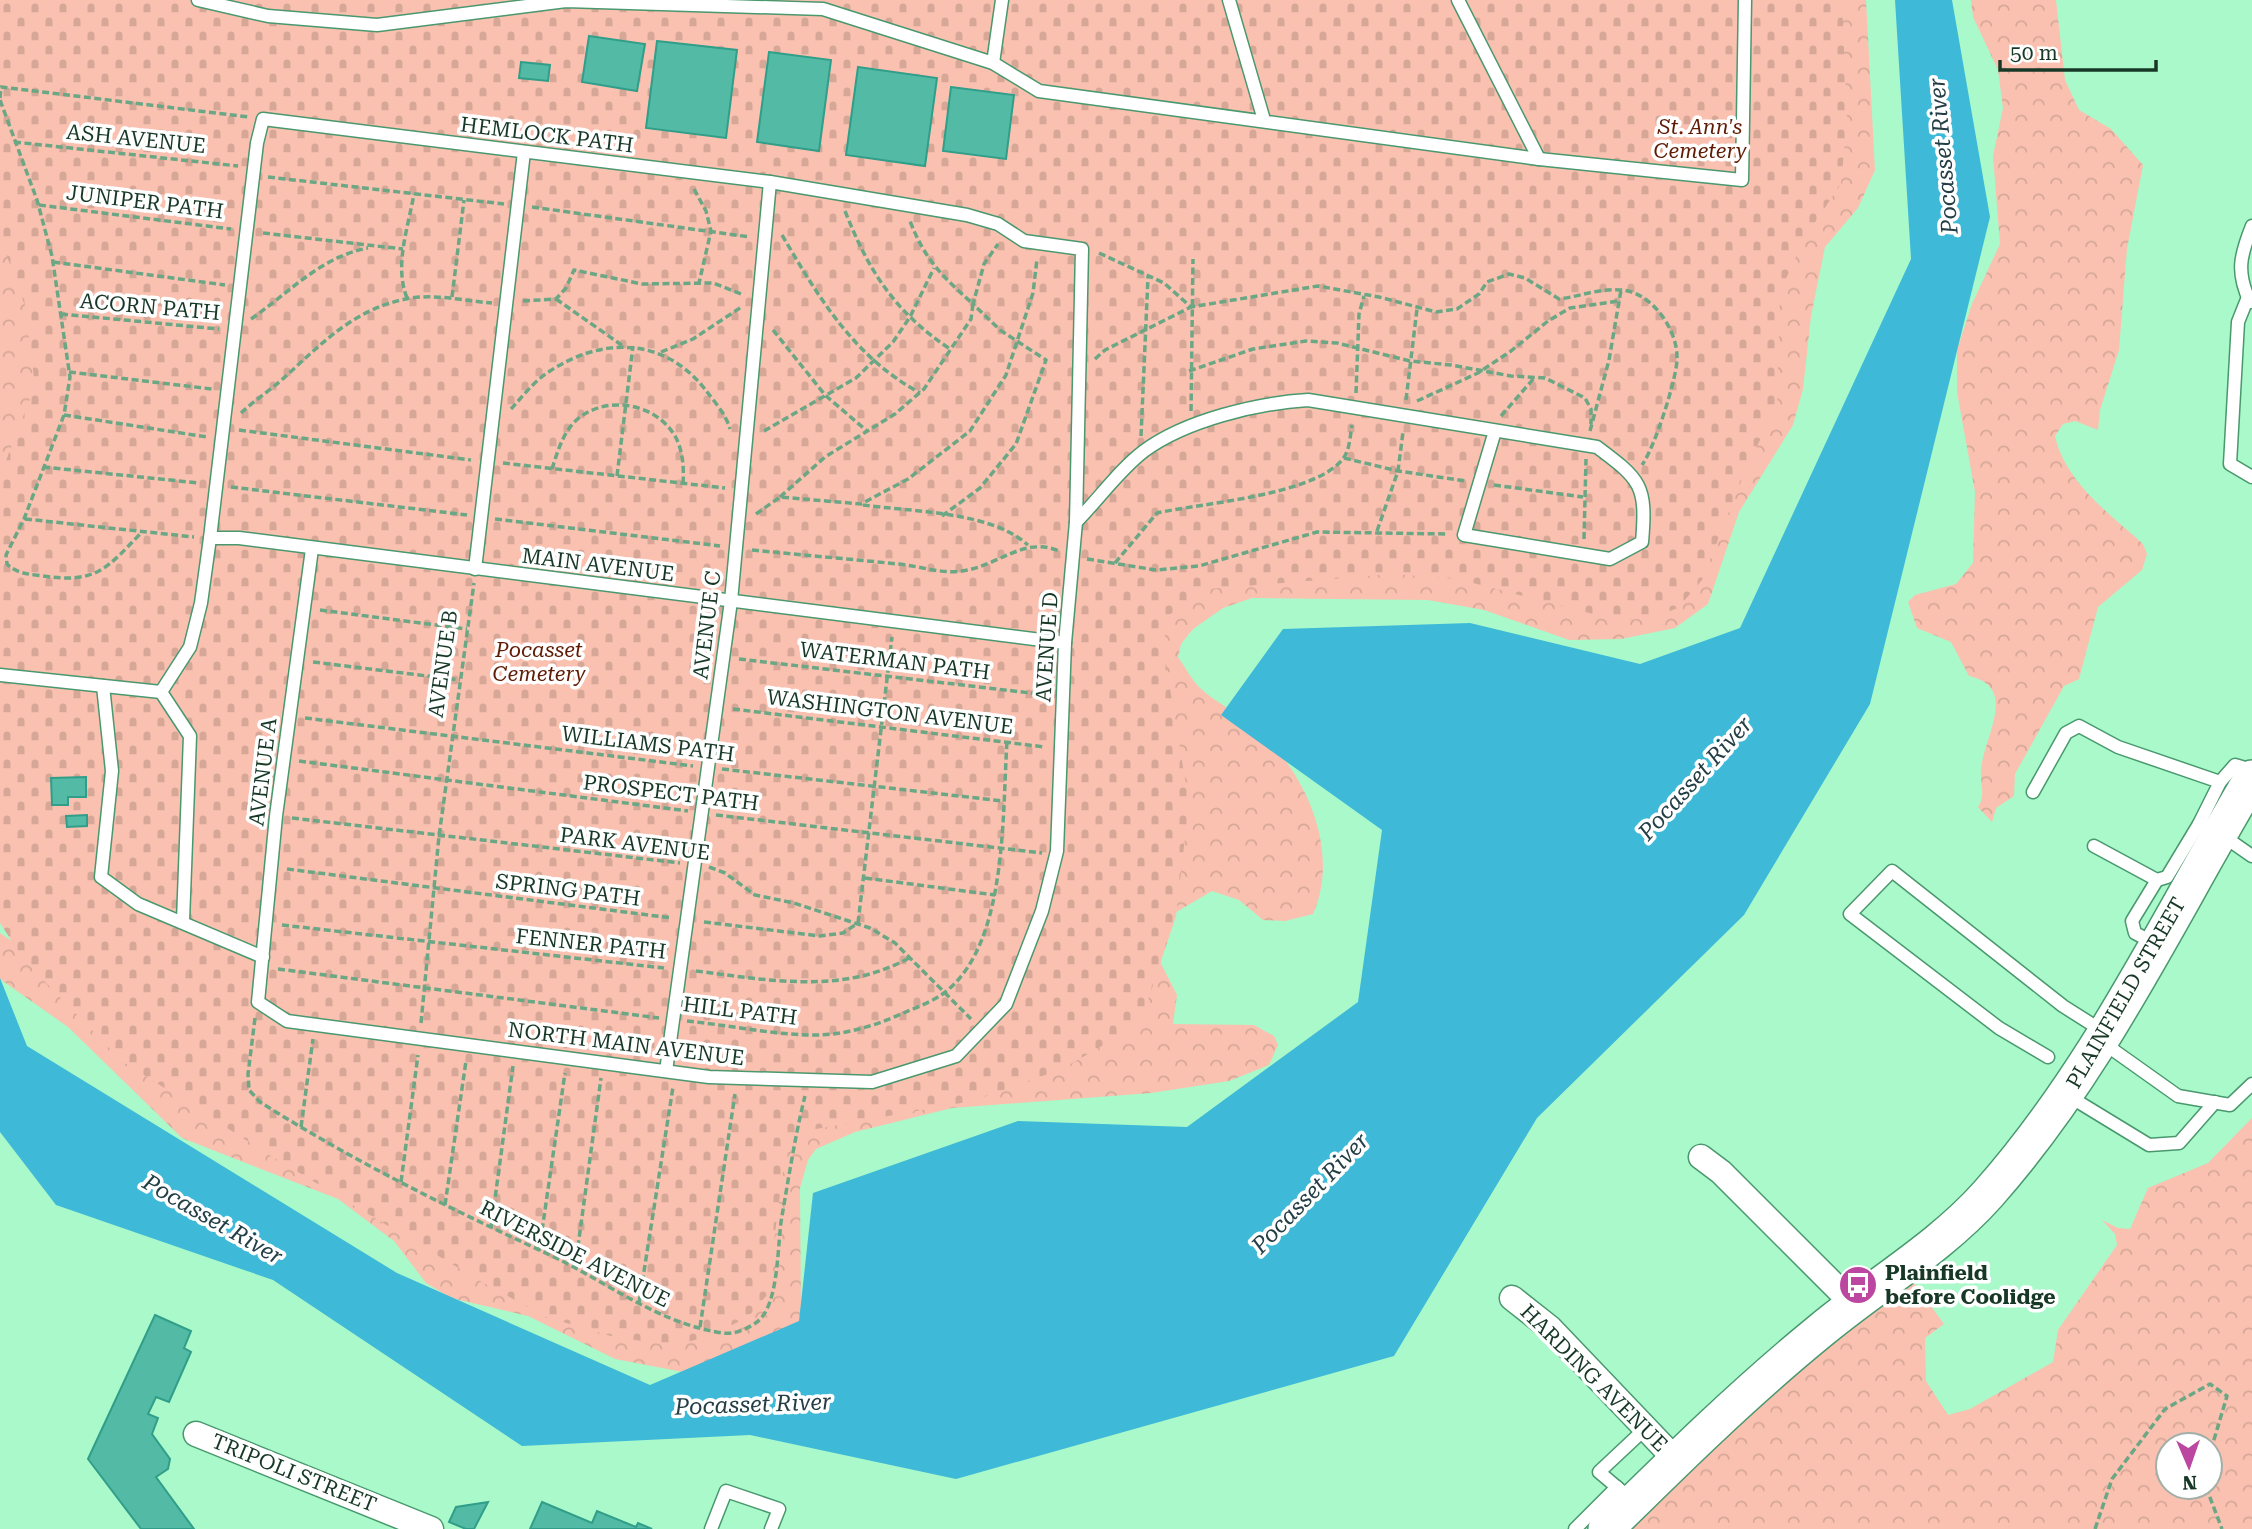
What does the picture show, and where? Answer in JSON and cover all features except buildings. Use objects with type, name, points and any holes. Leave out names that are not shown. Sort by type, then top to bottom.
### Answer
[{"type":"main road","name":"PLAINFIELD STREET","points":[[1612,1511],[1675,1459],[1761,1378],[1961,1221],[2033,1142],[2104,1038],[2156,944],[2209,828],[2236,780]]},
{"type":"street","points":[[1701,1157],[1721,1172],[1853,1304]]},
{"type":"street","name":"HARDING AVENUE","points":[[1512,1297],[1550,1328],[1675,1459]]},
{"type":"street","name":"TRIPOLI STREET","points":[[196,1434],[431,1529]]},
{"type":"lane","points":[[198,0],[268,16],[377,25],[566,1],[821,5],[993,63],[1040,91],[1539,159],[1742,180],[1745,0]]},
{"type":"lane","points":[[993,63],[1002,0]]},
{"type":"lane","points":[[1229,0],[1264,120]]},
{"type":"lane","points":[[1458,0],[1539,159]]},
{"type":"lane","points":[[161,692],[190,647],[201,603],[262,119]]},
{"type":"lane","name":"HEMLOCK PATH","points":[[262,119],[770,181],[998,224],[1024,241],[1082,249]]},
{"type":"lane","points":[[475,569],[524,152]]},
{"type":"lane","name":"AVENUE C","points":[[671,1071],[673,1019],[731,601],[770,181]]},
{"type":"lane","points":[[2252,226],[2242,250],[2240,282],[2250,301],[2238,322],[2230,464],[2252,477]]},
{"type":"lane","name":"AVENUE D","points":[[981,1030],[1006,1004],[1027,958],[1056,854],[1065,643],[1076,522],[1082,249]]},
{"type":"lane","points":[[1076,522],[1140,455],[1191,427],[1271,402],[1308,400],[1356,405],[1597,447],[1634,475],[1645,505],[1642,542],[1610,559],[1464,535],[1495,431]]},
{"type":"lane","name":"MAIN AVENUE","points":[[211,538],[239,538],[1065,643]]},
{"type":"lane","name":"AVENUE A","points":[[258,1002],[276,816],[312,549]]},
{"type":"lane","points":[[0,675],[161,692]]},
{"type":"lane","points":[[103,686],[112,771],[101,877],[138,904],[183,921],[213,939],[262,962]]},
{"type":"lane","points":[[161,692],[190,736],[183,921]]},
{"type":"lane","points":[[2033,792],[2066,733],[2079,726],[2118,747],[2236,780],[2235,765],[2252,770]]},
{"type":"lane","points":[[2156,944],[2135,933],[2132,921],[2157,880],[2167,877],[2209,828],[2252,856]]},
{"type":"lane","points":[[2094,846],[2157,880]]},
{"type":"lane","points":[[2048,1058],[1998,1028],[1850,914],[1892,871],[2178,1096],[2230,1105],[2252,1084]]},
{"type":"lane","name":"NORTH MAIN AVENUE","points":[[258,1002],[287,1021],[737,1078],[872,1082],[956,1056],[981,1030]]},
{"type":"lane","points":[[2067,1094],[2149,1144],[2179,1143],[2215,1102]]},
{"type":"lane","points":[[1575,1529],[1612,1511],[1599,1472],[1647,1427]]},
{"type":"lane","points":[[710,1529],[726,1491],[779,1509],[771,1529]]},
{"type":"path","points":[[142,532],[98,573],[87,578],[53,578],[20,572],[7,564],[6,555],[24,519],[64,415],[69,372],[53,262],[39,205],[0,99],[1,87],[262,119]]},
{"type":"path","name":"ASH AVENUE","points":[[14,142],[254,168]]},
{"type":"path","points":[[695,173],[693,188],[706,211],[711,231],[699,283]]},
{"type":"path","points":[[407,298],[402,286],[403,249],[414,194]]},
{"type":"path","points":[[845,194],[845,211],[875,278],[888,296],[910,317],[951,349]]},
{"type":"path","points":[[452,298],[464,200]]},
{"type":"path","name":"JUNIPER PATH","points":[[39,205],[403,249]]},
{"type":"path","points":[[908,205],[909,220],[920,248],[934,268],[1017,342],[1046,360],[1016,444],[980,488],[943,516]]},
{"type":"path","points":[[766,210],[822,304],[873,361],[897,380],[920,393]]},
{"type":"path","points":[[737,532],[824,457],[895,414],[920,393],[971,319],[978,279],[990,254],[998,244],[1024,241],[1036,251],[1038,265],[1006,375],[970,431],[908,479],[861,505]]},
{"type":"path","points":[[235,331],[316,269],[357,250],[376,246]]},
{"type":"path","points":[[1082,249],[1105,254],[1164,283],[1191,307]]},
{"type":"path","points":[[1191,427],[1189,371],[1193,259]]},
{"type":"path","points":[[53,262],[240,287]]},
{"type":"path","points":[[744,444],[856,378],[893,341],[910,317],[934,268]]},
{"type":"path","points":[[556,299],[566,288],[574,270],[614,275],[642,284],[713,283],[739,291],[750,301],[692,339],[659,353]]},
{"type":"path","points":[[1079,379],[1105,350],[1191,307],[1318,286],[1436,312],[1457,309],[1479,294],[1487,282],[1509,274],[1525,278],[1559,299],[1603,289],[1621,290],[1651,300],[1672,335],[1677,357],[1658,429],[1647,459],[1634,475]]},
{"type":"path","points":[[1140,455],[1148,277]]},
{"type":"path","points":[[1579,554],[1585,537],[1583,497],[1587,445],[1609,360],[1621,290]]},
{"type":"path","points":[[1115,563],[1157,513],[1224,503],[1286,488],[1332,470],[1344,458],[1356,405],[1357,348],[1364,295]]},
{"type":"path","points":[[64,415],[223,434],[334,331],[354,318],[407,298],[452,298],[507,304],[556,299],[622,346]]},
{"type":"path","points":[[1405,405],[1480,372],[1548,321],[1570,308],[1619,301]]},
{"type":"path","points":[[757,307],[802,369],[825,395],[867,431]]},
{"type":"path","name":"ACORN PATH","points":[[61,314],[235,331]]},
{"type":"path","points":[[1189,371],[1253,349],[1287,344],[1337,343],[1410,362],[1451,365],[1480,372],[1535,376],[1561,383],[1585,398],[1591,409],[1591,424]]},
{"type":"path","points":[[505,415],[550,371],[570,361],[622,346],[633,346],[659,353],[678,362],[696,379],[728,423],[731,432]]},
{"type":"path","points":[[617,476],[633,346]]},
{"type":"path","points":[[69,372],[228,391]]},
{"type":"path","points":[[1495,431],[1502,415],[1535,376]]},
{"type":"path","points":[[552,469],[570,426],[581,416],[601,406],[627,404],[642,408],[663,421],[675,437],[683,458],[683,484]]},
{"type":"path","points":[[43,467],[217,485],[735,548],[902,564],[942,572],[964,571],[997,562],[1028,545]]},
{"type":"path","points":[[780,496],[943,516],[1002,527],[1028,545],[1053,548],[1073,556],[1156,570],[1199,566],[1317,532],[1464,535]]},
{"type":"path","points":[[24,519],[211,538]]},
{"type":"path","name":"AVENUE B","points":[[401,1182],[420,1038],[439,836],[475,569]]},
{"type":"path","points":[[304,608],[467,629]]},
{"type":"path","points":[[858,923],[859,895],[865,878],[894,622]]},
{"type":"path","name":"WATERMAN PATH","points":[[723,657],[1063,696]]},
{"type":"path","points":[[297,660],[460,680]]},
{"type":"path","name":"WASHINGTON AVENUE","points":[[716,707],[1060,748]]},
{"type":"path","name":"WILLIAMS PATH","points":[[289,716],[452,738],[1003,801]]},
{"type":"path","name":"HILL PATH","points":[[262,962],[424,990],[808,1035],[847,1033],[883,1022],[944,993],[966,969],[983,935],[995,895],[1007,742]]},
{"type":"path","name":"PROSPECT PATH","points":[[283,760],[1000,850],[1056,854]]},
{"type":"path","name":"PARK AVENUE","points":[[276,816],[695,864],[725,873],[755,895],[858,923],[895,943],[981,1030]]},
{"type":"path","name":"SPRING PATH","points":[[271,866],[434,890],[820,936],[844,933],[858,923]]},
{"type":"path","points":[[865,878],[995,895]]},
{"type":"path","name":"FENNER PATH","points":[[266,923],[795,983],[845,981],[884,971],[909,958]]},
{"type":"path","name":"RIVERSIDE AVENUE","points":[[258,1002],[248,1074],[249,1090],[260,1102],[301,1128],[401,1182],[671,1319],[725,1334],[740,1331],[759,1321],[765,1312],[780,1256],[781,1223],[796,1131],[809,1080]]},
{"type":"path","points":[[301,1128],[316,1025]]},
{"type":"path","points":[[445,1205],[469,1045]]},
{"type":"path","points":[[491,1228],[515,1050]]},
{"type":"path","points":[[539,1251],[567,1057]]},
{"type":"path","points":[[575,1269],[603,1062]]},
{"type":"path","points":[[639,1303],[671,1071]]},
{"type":"path","points":[[700,1327],[737,1078]]},
{"type":"path","points":[[2095,1529],[2112,1479],[2165,1409],[2210,1384],[2227,1396],[2217,1431]]},
{"type":"path","points":[[2211,1501],[2222,1529]]},
{"type":"green space","name":"Pocasset Cemetery","points":[[0,0],[1842,0],[1847,119],[1841,184],[1809,231],[1780,291],[1777,403],[1742,479],[1702,580],[1678,608],[1654,617],[1620,621],[1458,579],[1393,574],[1207,589],[1169,615],[1163,646],[1189,803],[1176,916],[1140,1024],[1062,1069],[972,1101],[805,1131],[784,1163],[767,1295],[748,1317],[710,1336],[672,1346],[611,1336],[546,1317],[482,1282],[266,1153],[122,1061],[24,960],[0,923],[0,476],[35,386],[25,306],[0,237]]},
{"type":"green space","name":"St. Ann's Cemetery","points":[[1793,0],[1866,0],[1875,170],[1858,208],[1825,247],[1811,316],[1803,389],[1793,425],[1739,512],[1708,604],[1675,628],[1621,639],[1569,640],[1484,610],[1428,600],[1252,598],[1223,608],[1193,629],[1181,644],[1178,657],[1191,677],[1207,694],[1243,718],[1275,747],[1304,790],[1321,839],[1321,890],[1313,914],[1285,921],[1263,920],[1239,900],[1212,891],[1161,921],[1149,940],[1177,995],[1173,1024],[1254,1025],[1274,1036],[1278,1045],[1269,1065],[1229,1081],[1151,1093],[952,1108],[855,1132],[816,1149],[808,1160],[800,1188],[801,1319],[776,1351],[683,1372],[615,1359],[528,1316],[451,1298],[426,1283],[394,1241],[338,1199],[182,1138],[68,1027],[0,979],[0,933],[59,973],[1106,663]]},
{"type":"green space","points":[[1971,0],[2056,0],[2065,80],[2079,110],[2111,129],[2143,165],[2127,249],[2119,350],[2100,410],[2098,430],[2075,421],[2063,424],[2055,436],[2068,468],[2090,496],[2143,544],[2147,554],[2142,570],[2098,607],[2079,679],[2064,686],[2015,774],[2014,796],[1996,808],[1992,822],[1978,807],[1982,794],[1983,757],[1995,715],[1993,691],[1984,682],[1969,676],[1951,642],[1917,628],[1908,602],[1915,595],[1956,584],[1973,563],[1975,492],[1957,392],[1957,350],[1972,304],[2000,244],[1993,156],[2003,108],[1998,70],[1973,17]]},
{"type":"green space","points":[[0,180],[41,381],[0,545]]},
{"type":"green space","points":[[2252,1118],[2252,1529],[1606,1529],[1905,1271],[1944,1324],[1925,1338],[1926,1381],[1948,1415],[1970,1409],[2053,1362],[2058,1330],[2117,1245],[2115,1234],[2102,1220],[2118,1228],[2130,1229],[2148,1188],[2208,1163]]},
{"type":"water","name":"Pocasset River","points":[[1895,0],[1952,0],[1990,217],[1870,704],[1744,915],[1537,1118],[1394,1356],[956,1479],[750,1435],[522,1446],[273,1280],[56,1205],[0,1132],[0,978],[27,1046],[397,1273],[650,1385],[799,1321],[813,1193],[1018,1121],[1187,1127],[1358,1002],[1382,830],[1221,715],[1283,629],[1470,623],[1640,664],[1740,628],[1911,259]]},
{"type":"place","name":"Plainfield before Coolidge","points":[[1858,1285]]}]
